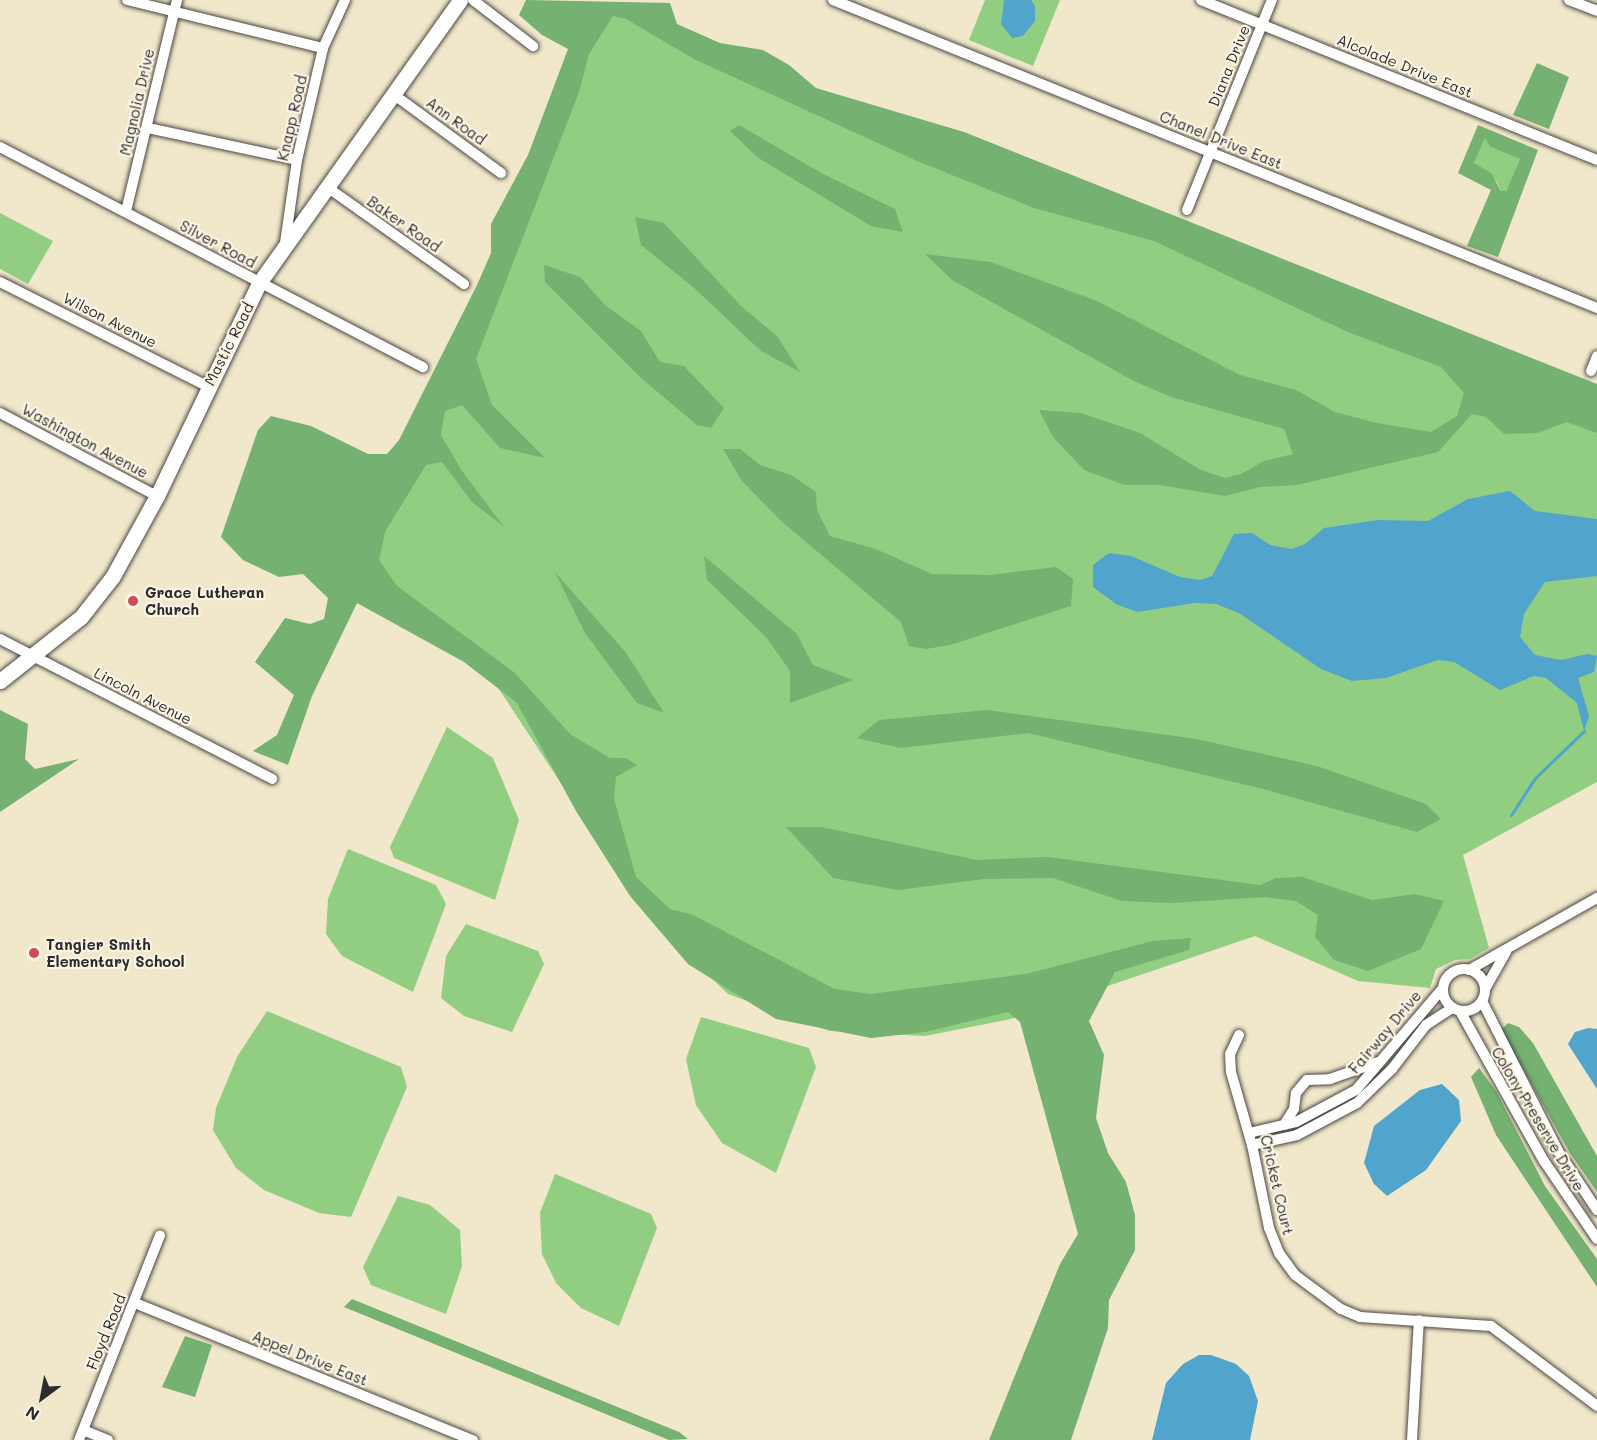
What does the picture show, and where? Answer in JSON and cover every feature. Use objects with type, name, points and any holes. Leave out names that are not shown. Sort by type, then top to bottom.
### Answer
[{"type":"main road","name":"Mastic Road","points":[[0,681],[34,657],[81,617],[97,599],[126,557],[207,386],[259,283],[460,0]]},
{"type":"street","points":[[127,0],[175,6],[323,48]]},
{"type":"street","name":"Knapp Road","points":[[284,246],[297,160],[323,48],[345,0]]},
{"type":"street","points":[[473,0],[533,46]]},
{"type":"street","name":"Chanel Drive East","points":[[833,0],[1597,308]]},
{"type":"street","name":"Alcolade Drive East","points":[[1201,0],[1597,160]]},
{"type":"street","name":"Diana Drive","points":[[1187,210],[1272,0]]},
{"type":"street","points":[[1569,0],[1597,12]]},
{"type":"street","name":"Magnolia Drive","points":[[126,211],[148,128],[175,6]]},
{"type":"street","name":"Ann Road","points":[[393,94],[501,173]]},
{"type":"street","points":[[148,128],[297,160]]},
{"type":"street","name":"Silver Road","points":[[0,147],[423,367]]},
{"type":"street","name":"Baker Road","points":[[327,187],[464,284]]},
{"type":"street","name":"Wilson Avenue","points":[[0,282],[207,386]]},
{"type":"street","points":[[1591,371],[1597,356]]},
{"type":"street","name":"Washington Avenue","points":[[0,413],[157,495]]},
{"type":"street","name":"Lincoln Avenue","points":[[0,639],[272,779]]},
{"type":"street","points":[[1506,952],[1485,989],[1482,1001],[1472,1010],[1456,1010],[1444,998],[1443,988],[1453,972],[1469,970],[1506,952],[1597,898]]},
{"type":"street","points":[[1469,970],[1480,977],[1485,989]]},
{"type":"street","name":"Fairway Drive","points":[[1249,1133],[1305,1118],[1356,1090],[1443,988]]},
{"type":"street","name":"Colony Preserve Drive","points":[[1482,1001],[1558,1151],[1597,1210]]},
{"type":"street","name":"Fairway Drive","points":[[1252,1145],[1310,1129],[1344,1112],[1368,1094],[1426,1025],[1456,1010]]},
{"type":"street","name":"Colony Preserve Drive","points":[[1456,1010],[1544,1161],[1597,1239]]},
{"type":"street","name":"Cricket Court","points":[[1239,1035],[1230,1054],[1231,1072],[1252,1145],[1269,1228],[1278,1253],[1294,1275],[1341,1309],[1360,1317],[1491,1326],[1597,1406]]},
{"type":"street","points":[[1284,1125],[1294,1109],[1296,1093],[1307,1080],[1330,1079],[1381,1060]]},
{"type":"street","points":[[1294,1109],[1305,1118],[1310,1129]]},
{"type":"street","name":"Floyd Road","points":[[81,1435],[160,1235]]},
{"type":"street","name":"Appel Drive East","points":[[135,1303],[473,1440]]},
{"type":"street","points":[[1412,1440],[1419,1320]]},
{"type":"street","points":[[81,1435],[108,1440]]},
{"type":"green space","points":[[526,0],[670,3],[677,24],[720,43],[763,50],[789,65],[816,88],[964,132],[1597,384],[1597,433],[1567,422],[1537,433],[1504,434],[1486,417],[1472,414],[1438,452],[1297,485],[1260,487],[1225,496],[1160,485],[1125,485],[1084,470],[1053,437],[1039,410],[1081,413],[1140,433],[1201,470],[1225,478],[1241,474],[1264,461],[1293,454],[1284,429],[1171,397],[1134,381],[952,280],[925,254],[991,262],[1097,301],[1240,375],[1296,390],[1335,412],[1377,423],[1431,432],[1457,416],[1464,393],[1441,367],[1350,333],[1154,241],[1034,208],[917,161],[694,59],[626,19],[613,16],[589,54],[579,92],[476,359],[492,405],[545,458],[500,448],[462,405],[445,411],[441,435],[462,471],[504,527],[472,502],[442,462],[426,465],[385,532],[379,560],[397,586],[515,673],[570,734],[610,758],[626,758],[637,765],[616,777],[614,799],[636,877],[670,909],[693,915],[835,989],[870,994],[1026,974],[1153,941],[1191,938],[1189,950],[1115,972],[1089,1021],[1104,1055],[1096,1118],[1108,1153],[1126,1182],[1135,1215],[1135,1250],[1109,1300],[1108,1328],[1071,1440],[989,1440],[1060,1264],[1078,1234],[1020,1022],[1008,1012],[925,1032],[871,1038],[776,1019],[688,964],[630,896],[576,811],[517,703],[464,662],[357,603],[312,696],[288,765],[253,751],[277,735],[294,695],[255,662],[285,618],[310,624],[324,619],[328,598],[303,574],[279,577],[243,560],[221,537],[258,430],[271,416],[311,426],[368,454],[387,454],[399,440],[491,253],[491,224],[528,155],[568,49],[542,35],[519,15]]},
{"type":"green space","points":[[985,0],[1060,0],[1033,66],[969,40]]},
{"type":"green space","points":[[602,2],[1597,403],[1597,782],[1463,855],[1489,948],[1470,959],[1455,960],[1436,969],[1430,988],[1358,981],[1255,936],[1011,1019],[925,1036],[829,1031],[728,994],[651,920],[491,677],[359,577]]},
{"type":"green space","points":[[1537,63],[1569,77],[1549,129],[1513,115]]},
{"type":"green space","points":[[739,125],[823,174],[895,209],[903,232],[871,226],[757,157],[730,131]]},
{"type":"green space","points":[[1478,125],[1538,150],[1498,257],[1467,246],[1491,190],[1458,173]],"holes":[[[1485,138],[1490,147],[1520,159],[1506,191],[1501,191],[1491,173],[1474,163]]]},
{"type":"green space","points":[[1485,137],[1490,147],[1520,159],[1506,191],[1501,191],[1497,182],[1474,163]]},
{"type":"green space","points":[[0,213],[53,241],[28,284],[0,269]]},
{"type":"green space","points":[[635,217],[664,223],[741,306],[777,336],[800,372],[761,351],[693,287],[641,245]]},
{"type":"green space","points":[[544,265],[580,277],[605,305],[641,331],[660,362],[684,366],[724,408],[711,428],[697,425],[641,378],[545,282]]},
{"type":"green space","points":[[723,449],[740,449],[760,465],[791,475],[816,492],[817,510],[830,536],[876,549],[932,574],[990,575],[1056,567],[1073,579],[1071,606],[950,645],[926,649],[909,646],[901,622],[781,521],[742,481]]},
{"type":"green space","points":[[704,556],[797,634],[813,665],[853,680],[790,703],[790,671],[766,637],[707,580]]},
{"type":"green space","points":[[555,572],[627,654],[664,713],[637,703],[585,633]]},
{"type":"green space","points":[[0,710],[28,724],[25,759],[35,769],[79,759],[0,812]]},
{"type":"green space","points":[[988,710],[1197,739],[1317,766],[1426,804],[1441,819],[1417,832],[1263,789],[1028,733],[900,748],[857,738],[879,720]]},
{"type":"green space","points":[[447,727],[493,758],[519,820],[495,900],[394,858],[390,847]]},
{"type":"green space","points":[[786,827],[821,827],[977,860],[1048,857],[1260,885],[1276,878],[1302,877],[1372,900],[1415,894],[1444,901],[1421,949],[1368,971],[1334,960],[1315,937],[1318,915],[1296,901],[1264,897],[1172,903],[1122,901],[1053,878],[984,879],[898,890],[833,878]]},
{"type":"green space","points":[[348,849],[436,885],[446,904],[413,992],[342,956],[326,934],[328,899]]},
{"type":"green space","points":[[466,924],[538,951],[544,964],[512,1032],[464,1016],[441,998],[446,956]]},
{"type":"green space","points":[[267,1011],[401,1067],[407,1087],[351,1217],[319,1213],[264,1190],[236,1168],[213,1130],[216,1108],[237,1057]]},
{"type":"green space","points":[[701,1017],[809,1048],[816,1067],[776,1173],[722,1143],[696,1105],[686,1059]]},
{"type":"green space","points":[[1508,1023],[1519,1027],[1533,1043],[1597,1156],[1597,1192],[1570,1153],[1501,1030]]},
{"type":"green space","points":[[1479,1068],[1496,1091],[1545,1186],[1597,1259],[1597,1287],[1496,1135],[1471,1077]]},
{"type":"green space","points":[[555,1174],[651,1214],[657,1228],[619,1326],[581,1308],[556,1283],[542,1254],[540,1213]]},
{"type":"green space","points":[[398,1196],[430,1205],[460,1230],[462,1266],[446,1314],[371,1285],[363,1267]]},
{"type":"green space","points":[[352,1299],[679,1432],[688,1439],[669,1440],[344,1307]]},
{"type":"green space","points":[[185,1336],[212,1345],[195,1397],[162,1387]]},
{"type":"water","points":[[1004,0],[1031,0],[1035,6],[1035,21],[1023,36],[1012,38],[1001,24]]},
{"type":"water","points":[[1510,491],[1535,511],[1597,519],[1597,576],[1545,582],[1524,614],[1520,637],[1535,655],[1561,660],[1587,654],[1597,656],[1594,672],[1578,678],[1589,716],[1584,731],[1577,703],[1546,678],[1534,676],[1500,690],[1454,662],[1438,660],[1386,678],[1352,681],[1321,669],[1239,613],[1216,604],[1195,603],[1137,612],[1116,604],[1093,587],[1093,565],[1109,553],[1131,556],[1180,577],[1200,580],[1212,576],[1234,534],[1252,533],[1270,545],[1291,549],[1305,544],[1324,528],[1378,520],[1428,521],[1468,499]]},
{"type":"water","points":[[1588,1028],[1597,1029],[1597,1089],[1568,1044],[1575,1032]]},
{"type":"water","points":[[1442,1084],[1459,1100],[1461,1121],[1426,1170],[1387,1196],[1374,1184],[1364,1163],[1374,1126],[1420,1090]]},
{"type":"water","points":[[1199,1355],[1211,1355],[1236,1364],[1249,1376],[1258,1401],[1250,1440],[1152,1440],[1166,1383],[1183,1364]]},
{"type":"waterway","points":[[1511,815],[1535,778],[1584,731]]},
{"type":"place","name":"Grace Lutheran Church","points":[[133,601]]},
{"type":"place","name":"Tangier Smith Elementary School","points":[[34,953]]}]
